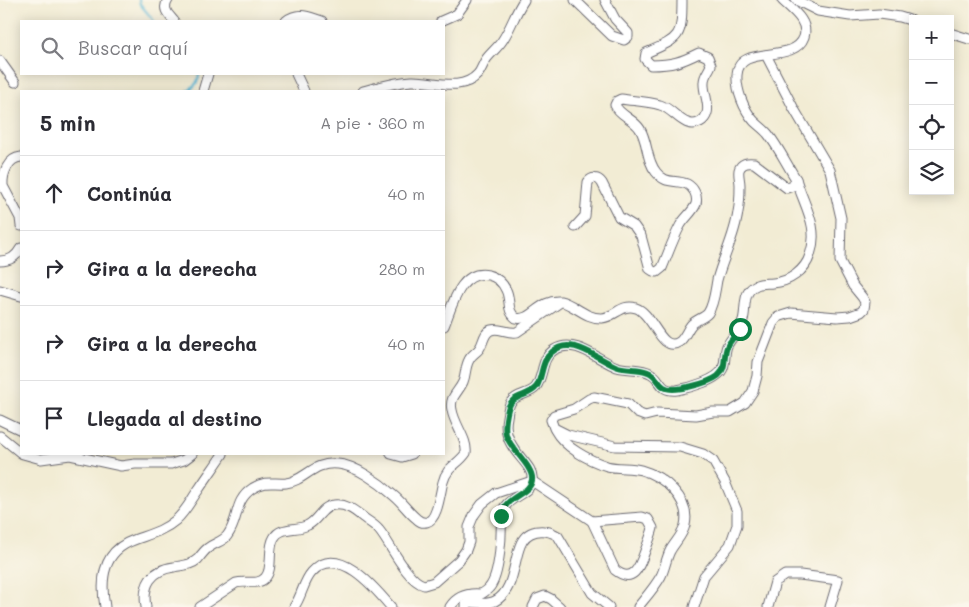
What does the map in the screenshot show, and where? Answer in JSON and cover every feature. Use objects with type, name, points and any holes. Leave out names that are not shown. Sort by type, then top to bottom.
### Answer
[{"type":"street","points":[[168,0],[166,12],[173,20]]},
{"type":"street","points":[[443,20],[457,14],[467,0]]},
{"type":"street","points":[[367,90],[410,81],[456,84],[466,82],[476,76],[487,58],[503,40],[517,9],[524,0]]},
{"type":"street","points":[[576,0],[602,28],[612,36],[624,40],[628,37],[628,33],[615,19],[605,0]]},
{"type":"street","points":[[575,227],[585,216],[588,182],[592,179],[598,179],[602,183],[618,217],[634,226],[641,236],[650,268],[653,272],[657,272],[662,268],[680,225],[695,206],[696,195],[690,186],[683,183],[669,182],[657,174],[652,166],[639,128],[617,109],[615,105],[621,99],[659,104],[666,107],[685,122],[692,124],[699,123],[706,117],[708,109],[704,80],[711,65],[708,56],[699,54],[668,65],[652,65],[646,59],[646,53],[668,44],[678,35],[682,22],[682,0]]},
{"type":"street","points":[[466,605],[490,587],[497,573],[503,508],[511,499],[529,487],[532,481],[530,470],[507,437],[505,425],[510,404],[517,396],[529,392],[536,387],[549,354],[560,347],[576,347],[616,366],[650,373],[656,377],[659,384],[671,390],[717,377],[722,370],[728,345],[742,324],[746,298],[750,290],[763,283],[774,283],[791,278],[802,269],[810,257],[813,243],[812,221],[796,179],[767,133],[750,116],[742,100],[737,77],[738,69],[746,59],[794,49],[801,42],[804,34],[803,20],[782,0]]},
{"type":"street","points":[[796,0],[818,11],[850,16],[879,14],[909,20]]},
{"type":"street","points":[[287,20],[299,15],[318,20]]},
{"type":"street","points":[[954,34],[969,39]]},
{"type":"street","points":[[638,607],[657,583],[672,548],[682,534],[686,522],[683,504],[676,493],[655,476],[635,469],[607,466],[591,460],[569,446],[559,438],[554,428],[551,420],[554,414],[574,409],[594,397],[628,404],[638,413],[645,416],[657,413],[696,415],[736,410],[745,403],[753,391],[758,376],[758,362],[773,323],[778,317],[791,313],[850,316],[861,312],[865,305],[840,261],[841,218],[830,170],[794,109],[766,54]]},
{"type":"street","points":[[0,61],[15,82]]},
{"type":"street","points":[[203,90],[208,75]]},
{"type":"street","points":[[296,75],[304,90]]},
{"type":"street","points":[[20,157],[10,162],[2,182],[20,218]]},
{"type":"street","points":[[445,323],[450,308],[465,281],[478,275],[492,277],[503,285],[508,293],[510,312],[516,318],[525,318],[546,303],[561,302],[599,318],[608,316],[625,307],[636,307],[648,316],[663,340],[672,344],[678,342],[691,324],[708,312],[712,303],[717,280],[736,224],[740,201],[739,172],[741,166],[748,162],[754,163],[787,188],[793,186],[796,179]]},
{"type":"street","points":[[0,261],[14,257],[20,249]]},
{"type":"street","points":[[0,290],[20,296]]},
{"type":"street","points":[[146,607],[144,592],[151,578],[160,572],[174,567],[183,567],[191,564],[209,547],[222,540],[233,527],[239,503],[251,489],[268,482],[285,483],[296,480],[319,466],[337,463],[354,468],[393,495],[418,521],[432,520],[436,515],[445,476],[450,467],[466,453],[466,446],[456,427],[451,402],[462,383],[469,360],[480,348],[489,330],[494,329],[514,333],[522,330],[561,302]]},
{"type":"street","points":[[0,420],[20,430]]},
{"type":"street","points":[[554,428],[568,435],[615,446],[680,447],[703,454],[713,461],[725,482],[737,511],[737,525],[730,545],[704,576],[694,607]]},
{"type":"street","points":[[0,436],[20,451]]},
{"type":"street","points":[[27,455],[41,460],[70,455],[121,466],[171,464],[184,460],[191,455]]},
{"type":"street","points":[[105,607],[102,590],[103,576],[112,556],[129,542],[160,531],[175,521],[188,508],[222,455]]},
{"type":"street","points":[[395,455],[402,457],[409,455]]},
{"type":"street","points":[[532,481],[592,521],[615,570],[624,575],[634,573],[639,568],[652,531],[650,522],[642,517],[592,521]]},
{"type":"street","points":[[200,607],[236,583],[241,581],[256,583],[264,579],[268,574],[272,543],[276,535],[282,531],[297,530],[308,526],[318,518],[325,508],[334,505],[348,507],[378,529],[414,580],[420,584],[431,584],[459,560],[466,550],[469,542],[469,527],[474,515],[482,504],[496,493],[532,481]]},
{"type":"street","points":[[466,605],[495,601],[505,593],[512,578],[522,542],[532,532],[545,530],[554,533],[561,540],[592,593],[609,607]]},
{"type":"street","points":[[294,607],[310,573],[320,566],[330,563],[347,566],[362,576],[391,607]]},
{"type":"street","points":[[768,607],[775,582],[785,575],[800,575],[838,580],[830,607]]},
{"type":"street","points":[[450,607],[461,596],[481,594]]},
{"type":"street","points":[[532,607],[537,599],[545,596],[560,607]]},
{"type":"waterway","points":[[139,0],[153,20]]},
{"type":"waterway","points":[[189,90],[197,82],[199,75]]},
{"type":"route","points":[[501,516],[505,505],[529,487],[532,481],[530,470],[507,437],[505,425],[510,404],[517,396],[529,392],[536,387],[545,361],[552,351],[560,347],[576,347],[616,366],[650,373],[656,377],[659,384],[663,387],[676,390],[717,377],[724,366],[724,356],[728,345],[740,329]]}]
